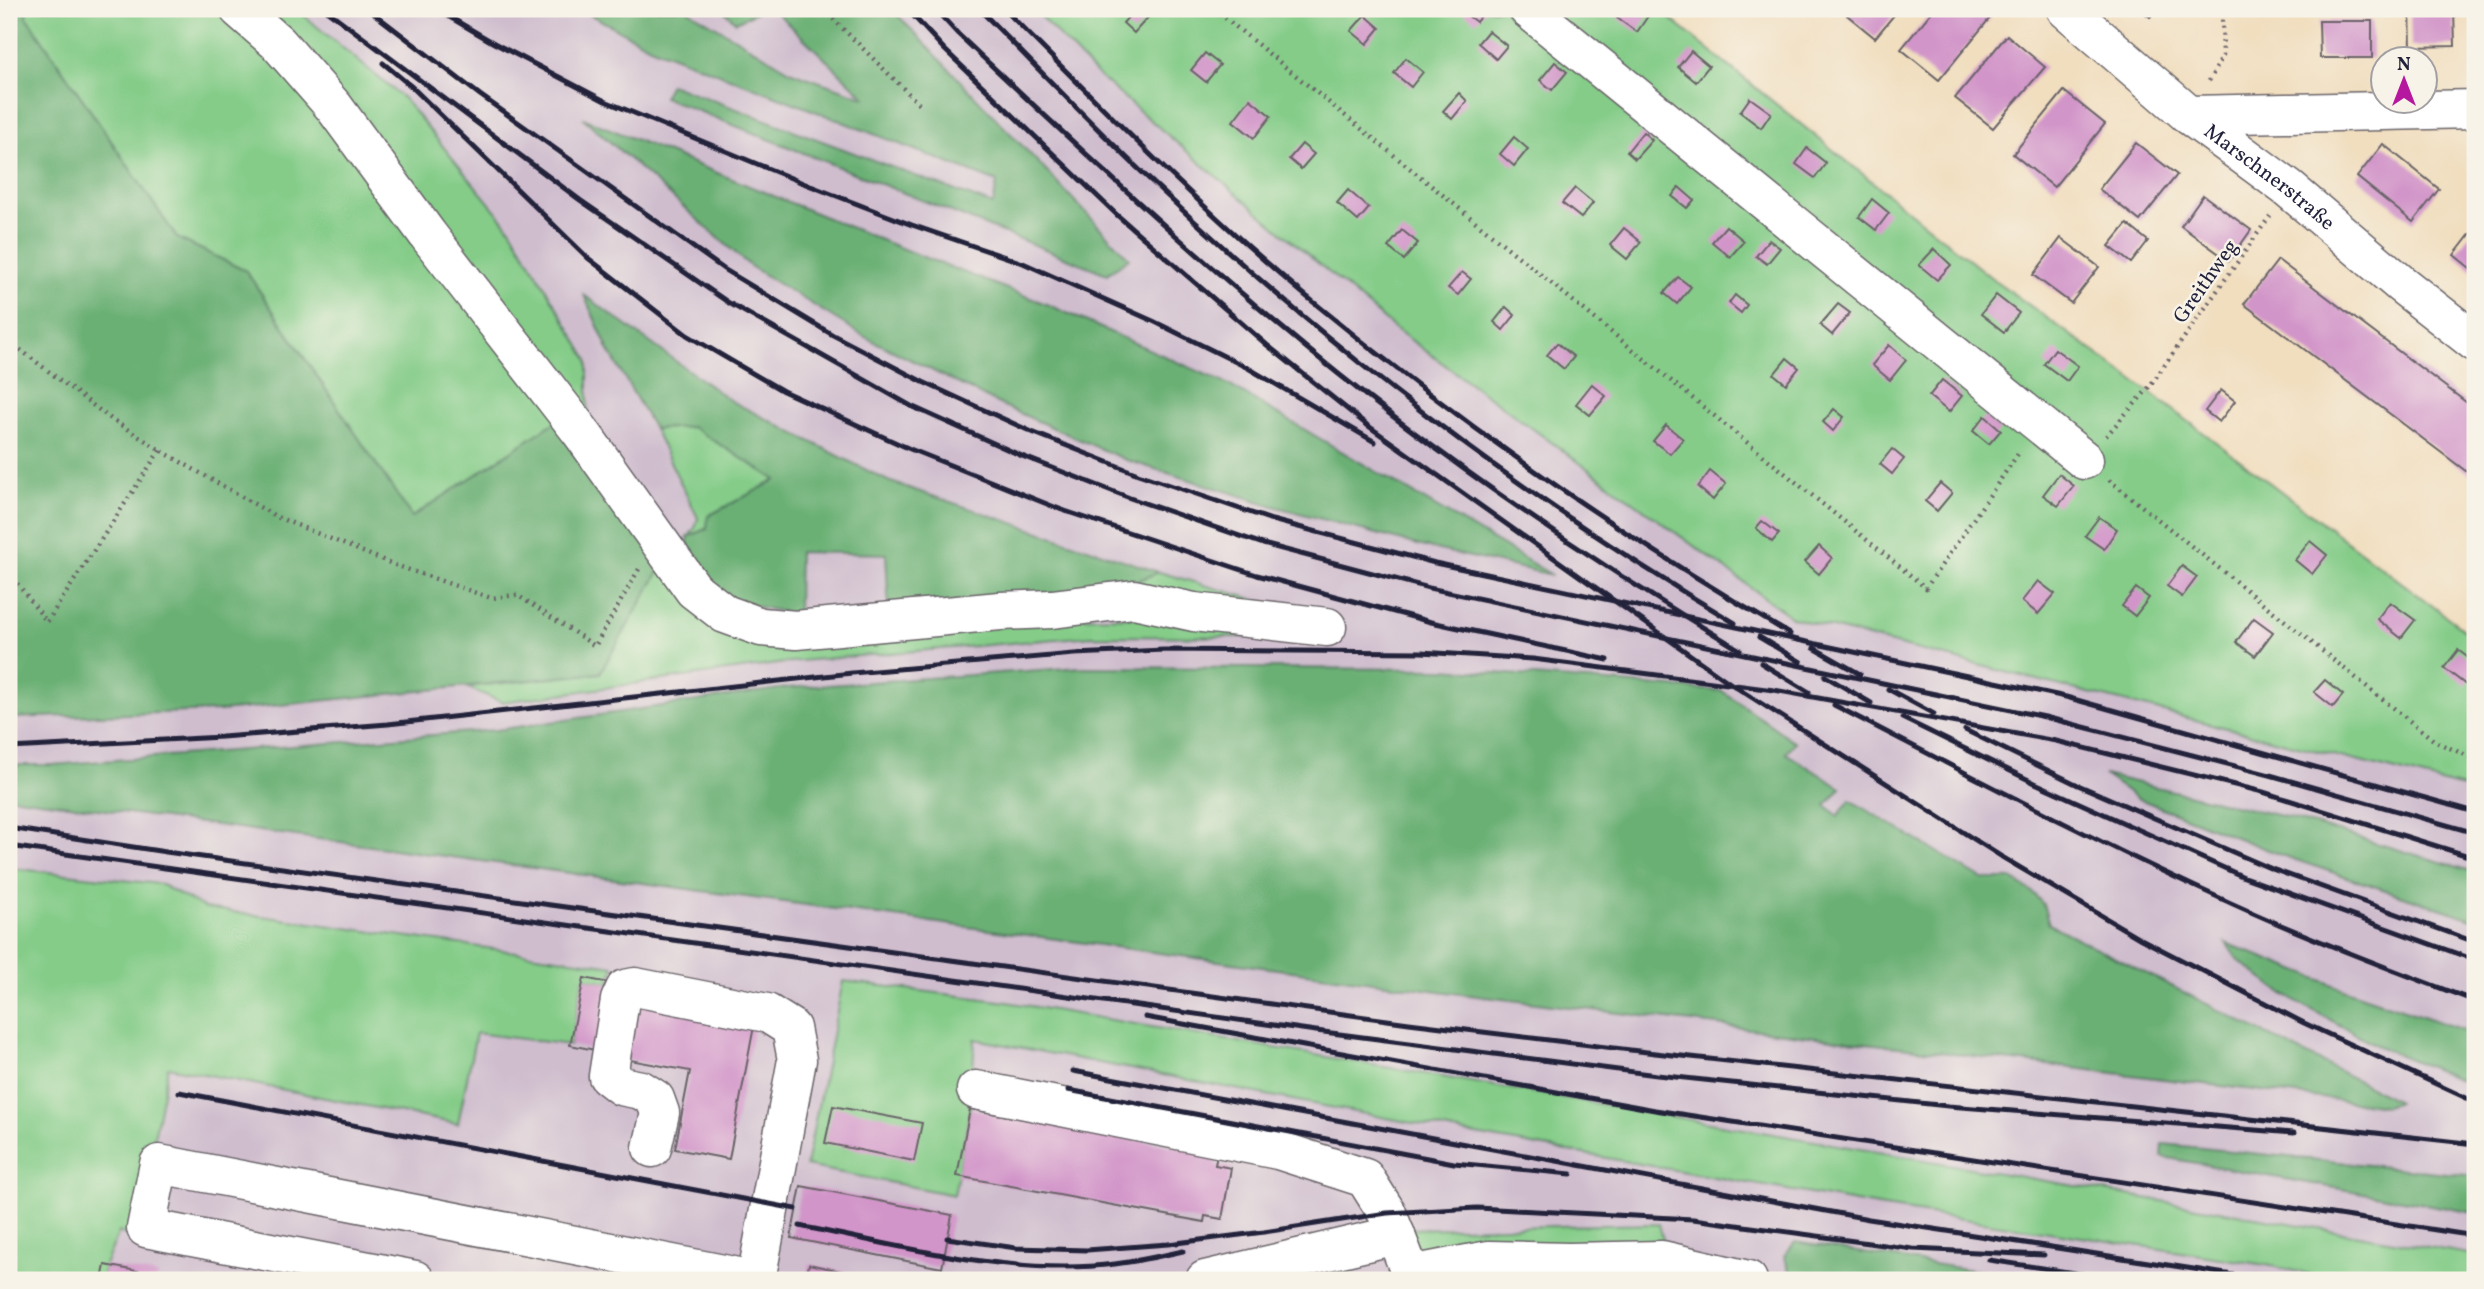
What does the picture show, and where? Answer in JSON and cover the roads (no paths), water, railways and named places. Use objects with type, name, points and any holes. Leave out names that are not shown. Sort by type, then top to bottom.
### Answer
[{"type":"street","points":[[239,9],[278,43],[334,107],[428,235],[581,432],[694,590],[725,614],[761,627],[796,630],[1000,611],[1052,609],[1134,598],[1194,612],[1327,627]]},
{"type":"street","points":[[1528,9],[2084,460]]},
{"type":"street","name":"Marschnerstraße","points":[[2066,9],[2189,116],[2289,190],[2475,342]]},
{"type":"street","points":[[2189,116],[2475,110]]},
{"type":"street","points":[[415,1280],[146,1228],[159,1164],[741,1279],[797,1060],[791,1028],[767,1013],[635,987],[625,989],[620,1000],[608,1076],[621,1086],[641,1090],[655,1099],[660,1112],[652,1148]]},
{"type":"street","points":[[976,1090],[1278,1150],[1365,1178],[1387,1213],[1412,1277],[1489,1260],[1575,1271],[1662,1260],[1748,1280]]},
{"type":"street","points":[[1205,1280],[1396,1235]]},
{"type":"railway","points":[[325,9],[580,200],[729,303],[911,406],[1022,456],[1130,498],[1263,544],[1429,588],[2045,717],[2270,775],[2475,833]]},
{"type":"railway","points":[[368,9],[480,95],[725,270],[833,335],[923,382],[1032,432],[1138,474],[1272,520],[1435,563],[2066,697],[2475,812]]},
{"type":"railway","points":[[436,9],[494,43],[605,101],[803,183],[912,225],[1023,263],[1153,321],[1248,368],[1375,442]]},
{"type":"railway","points":[[907,9],[944,49],[1117,215],[1267,345],[1367,425],[1737,688],[2002,857],[2141,939],[2304,1023],[2475,1102]]},
{"type":"railway","points":[[935,9],[958,34],[1156,218],[1333,370],[1503,497],[1621,576],[1740,650]]},
{"type":"railway","points":[[979,9],[1147,177],[1215,240],[1356,359],[1503,472],[1656,575],[1735,623]]},
{"type":"railway","points":[[1004,9],[1227,227],[1363,343],[1481,432],[1602,517],[1790,634]]},
{"type":"railway","points":[[383,63],[412,87],[588,258],[687,335],[783,391],[910,449],[1062,510],[1257,575],[1431,622],[1608,660]]},
{"type":"railway","points":[[1759,637],[1801,662]]},
{"type":"railway","points":[[1814,648],[1860,674]]},
{"type":"railway","points":[[9,748],[222,737],[388,724],[852,673],[1074,654],[1164,650],[1421,652],[1533,659],[1774,690],[2056,741],[2263,792],[2475,858]]},
{"type":"railway","points":[[1761,663],[1809,692]]},
{"type":"railway","points":[[1825,676],[1871,703]]},
{"type":"railway","points":[[1888,689],[1934,714]]},
{"type":"railway","points":[[1834,705],[2183,881],[2323,943],[2475,1001]]},
{"type":"railway","points":[[1902,718],[2035,783],[2244,877],[2475,960]]},
{"type":"railway","points":[[1965,730],[2078,785],[2272,869],[2475,942]]},
{"type":"railway","points":[[9,828],[166,852],[1409,1023],[2475,1144]]},
{"type":"railway","points":[[9,846],[1316,1031],[1657,1075],[1948,1106],[2294,1133]]},
{"type":"railway","points":[[1145,1017],[1655,1110],[2475,1236]]},
{"type":"railway","points":[[1073,1071],[1869,1219],[2265,1280]]},
{"type":"railway","points":[[1068,1090],[1454,1163],[1571,1174]]},
{"type":"railway","points":[[179,1092],[796,1209]]},
{"type":"railway","points":[[947,1238],[1016,1248],[1087,1250],[1168,1244],[1387,1213],[1477,1208],[1693,1219],[1913,1249],[2044,1255]]},
{"type":"railway","points":[[800,1226],[957,1257],[1037,1266],[1115,1264],[1183,1251]]},
{"type":"railway","points":[[1989,1260],[2120,1280]]}]
